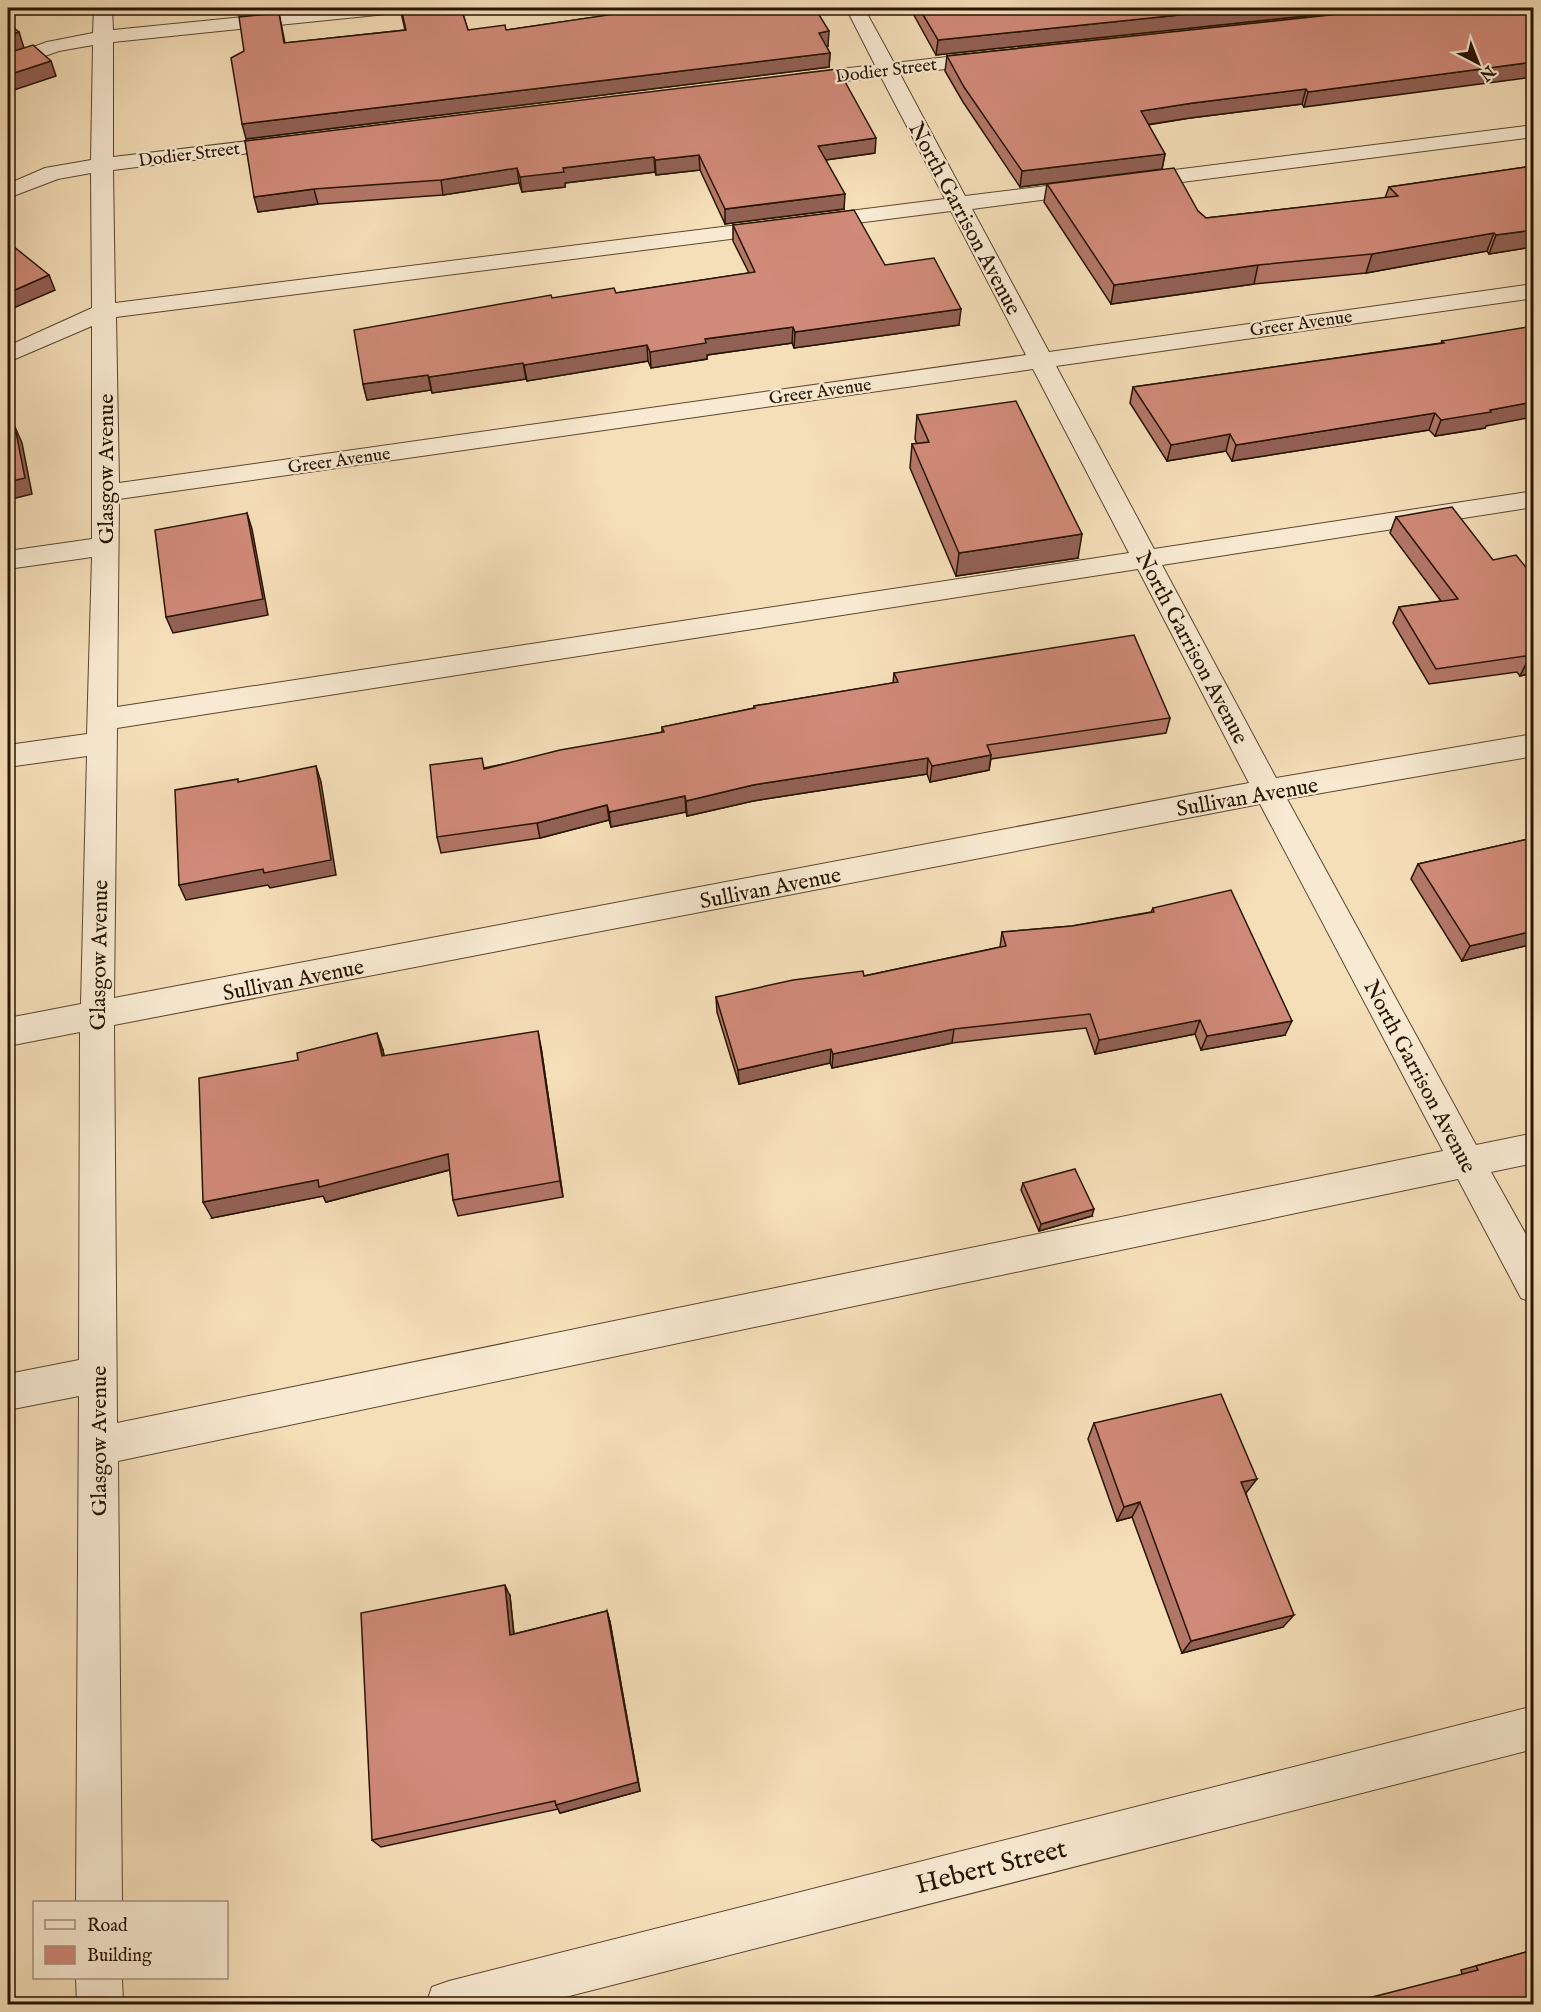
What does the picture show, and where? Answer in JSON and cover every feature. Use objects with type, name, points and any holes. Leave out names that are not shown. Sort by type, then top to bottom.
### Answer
[{"type":"street","points":[[8,63],[54,46],[103,22],[386,8]]},
{"type":"street","name":"North Garrison Avenue","points":[[855,8],[1268,791],[1533,1286]]},
{"type":"street","name":"Glasgow Avenue","points":[[99,1901],[97,1017],[106,493],[102,165],[103,22]]},
{"type":"street","name":"Dodier Street","points":[[778,82],[1006,56]]},
{"type":"street","points":[[8,355],[103,312],[1533,132]]},
{"type":"street","name":"Dodier Street","points":[[8,192],[53,173],[309,140]]},
{"type":"street","name":"Greer Avenue","points":[[106,493],[1533,291]]},
{"type":"street","points":[[8,756],[101,731],[1146,559],[1533,499]]},
{"type":"street","points":[[8,560],[105,546]]},
{"type":"street","name":"Sullivan Avenue","points":[[8,1032],[97,1017],[1268,791],[1533,745]]},
{"type":"street","points":[[98,1446],[1533,1148]]},
{"type":"street","points":[[8,1392],[98,1374]]},
{"type":"street","name":"Hebert Street","points":[[449,2004],[1533,1727]]},
{"type":"street","points":[[99,1979],[100,2004]]},
{"type":"building","points":[[401,8],[461,8],[468,30],[505,25],[506,30],[615,14],[612,8],[815,8],[829,31],[819,33],[830,53],[242,124],[231,58],[244,51],[239,17],[279,13],[284,43],[406,30]]},
{"type":"building","points":[[919,8],[1246,8],[938,40]]},
{"type":"building","points":[[1395,8],[1533,8],[1533,62],[1308,92],[1306,89],[1141,111],[1165,154],[1022,171],[964,87],[947,56]]},
{"type":"building","points":[[8,23],[19,32],[8,36]]},
{"type":"building","points":[[33,45],[51,61],[8,75],[8,53]]},
{"type":"building","points":[[838,69],[876,138],[818,146],[845,194],[725,209],[699,155],[655,160],[654,157],[563,168],[564,172],[520,177],[517,168],[441,180],[314,189],[254,197],[245,141]]},
{"type":"building","points":[[1533,166],[1533,230],[1496,235],[1494,233],[1372,254],[1258,265],[1114,285],[1047,184],[1174,168],[1198,211],[1206,218],[1398,196],[1389,187]]},
{"type":"building","points":[[854,210],[885,265],[934,258],[961,309],[795,332],[793,327],[705,339],[706,343],[650,352],[647,345],[524,365],[523,363],[363,384],[354,330],[551,295],[552,298],[614,288],[616,293],[755,272],[733,225]]},
{"type":"building","points":[[8,242],[49,275],[8,293]]},
{"type":"building","points":[[1533,326],[1533,402],[1441,420],[1435,413],[1236,445],[1230,434],[1171,445],[1133,387],[1444,343],[1442,341]]},
{"type":"building","points":[[1016,401],[1082,534],[959,553],[912,444],[929,442],[917,415]]},
{"type":"building","points":[[15,427],[25,478],[8,482],[8,429]]},
{"type":"building","points":[[1452,507],[1493,560],[1516,555],[1533,576],[1533,659],[1528,660],[1525,656],[1436,669],[1399,607],[1458,599],[1396,517]]},
{"type":"building","points":[[247,513],[263,599],[166,617],[155,530]]},
{"type":"building","points":[[1134,635],[1170,718],[987,745],[991,755],[932,766],[928,758],[753,785],[686,801],[685,796],[609,812],[607,805],[537,823],[437,837],[430,765],[482,758],[484,769],[560,750],[664,732],[662,727],[755,708],[754,706],[898,682],[894,673]]},
{"type":"building","points":[[316,766],[331,860],[264,873],[263,869],[179,885],[175,790],[238,779],[238,782]]},
{"type":"building","points":[[1533,838],[1533,931],[1470,946],[1418,864]]},
{"type":"building","points":[[1231,890],[1292,1021],[1207,1036],[1200,1020],[1099,1040],[1090,1014],[954,1029],[833,1054],[831,1049],[738,1070],[716,997],[793,980],[863,971],[864,976],[1006,946],[1002,932],[1072,926],[1154,912],[1153,908]]},
{"type":"building","points":[[538,1031],[560,1181],[453,1200],[448,1154],[319,1187],[318,1180],[203,1202],[199,1078],[298,1060],[297,1053],[377,1033],[382,1056]]},
{"type":"building","points":[[1075,1169],[1094,1209],[1041,1224],[1023,1183]]},
{"type":"building","points":[[1221,1394],[1257,1479],[1241,1482],[1294,1615],[1191,1641],[1140,1502],[1124,1507],[1094,1423]]},
{"type":"building","points":[[505,1585],[510,1635],[607,1611],[638,1782],[556,1805],[555,1801],[372,1840],[361,1613]]},
{"type":"building","points":[[1533,1950],[1533,2004],[1345,2004],[1478,1970],[1476,1966]]}]
